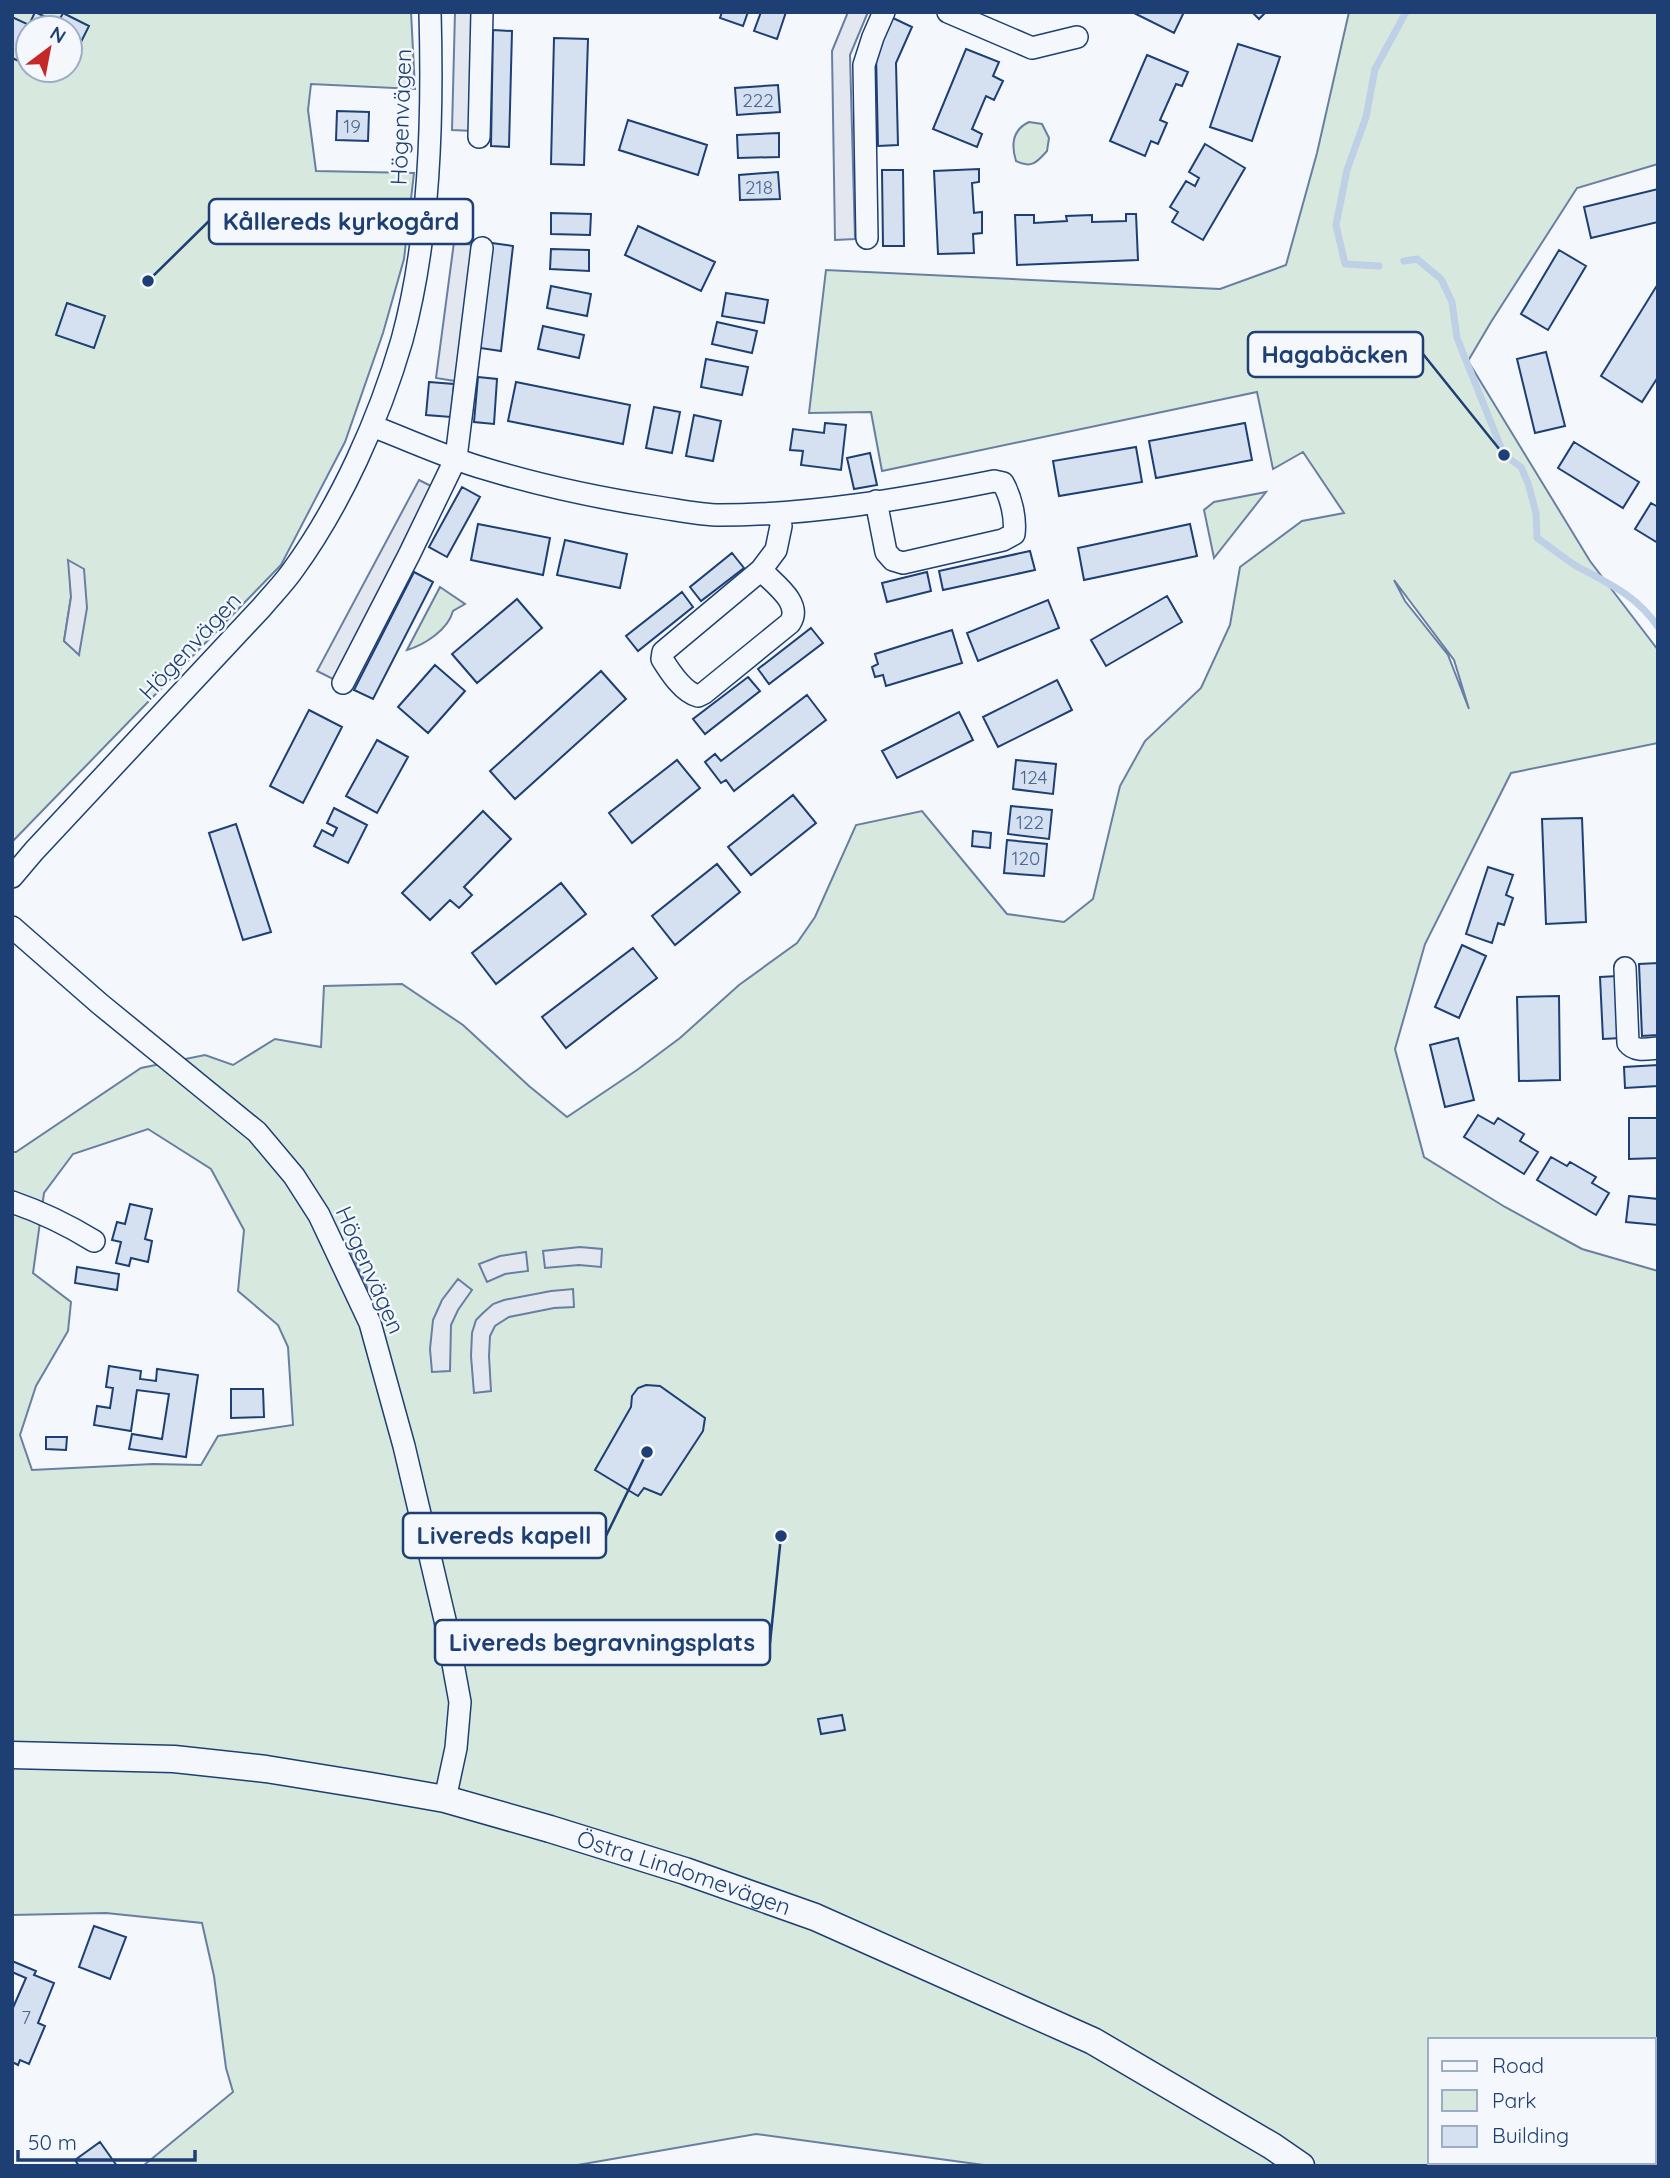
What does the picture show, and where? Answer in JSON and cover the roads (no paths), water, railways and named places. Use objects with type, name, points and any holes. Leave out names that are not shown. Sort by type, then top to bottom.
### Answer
[{"type":"street","name":"Högenvägen","points":[[12,877],[293,571],[342,488],[372,426],[401,341],[417,265],[429,159],[430,12]]},
{"type":"street","points":[[478,137],[482,12]]},
{"type":"street","points":[[867,237],[864,65],[884,12]]},
{"type":"street","points":[[948,12],[1032,48],[1077,37]]},
{"type":"street","points":[[342,683],[456,458],[482,248]]},
{"type":"street","points":[[372,426],[485,469],[602,499],[717,515],[779,513],[876,501],[927,495],[994,481],[1003,483],[1009,492],[1014,534],[1003,540],[903,563],[893,560],[886,552],[876,501]]},
{"type":"street","points":[[761,570],[793,604],[794,617],[704,693],[698,696],[689,693],[666,666],[662,659],[663,652],[761,570],[776,550],[781,526],[779,513]]},
{"type":"street","name":"Högenvägen","points":[[12,927],[100,1004],[257,1132],[294,1176],[319,1215],[370,1323],[404,1446],[445,1620],[460,1702],[456,1748],[445,1799]]},
{"type":"street","points":[[1625,968],[1628,1043],[1632,1048],[1658,1048]]},
{"type":"street","points":[[12,1202],[34,1209],[94,1241]]},
{"type":"street","name":"Östra Lindomevägen","points":[[12,1755],[174,1759],[266,1769],[445,1799],[685,1871],[815,1917],[1093,2041],[1272,2146],[1301,2166]]},
{"type":"waterway","points":[[1379,266],[1345,264],[1336,225],[1347,170],[1366,117],[1375,69],[1406,12]]},
{"type":"waterway","points":[[1404,261],[1417,259],[1441,279],[1452,302],[1457,338],[1504,455],[1521,467],[1528,483],[1536,513],[1537,538],[1573,564],[1632,599],[1658,627]]},
{"type":"place","name":"Kållereds kyrkogård","points":[[148,281]]},
{"type":"place","name":"Hagabäcken","points":[[1504,455]]},
{"type":"place","name":"Livereds kapell","points":[[647,1452]]},
{"type":"place","name":"Livereds begravningsplats","points":[[781,1536]]}]
